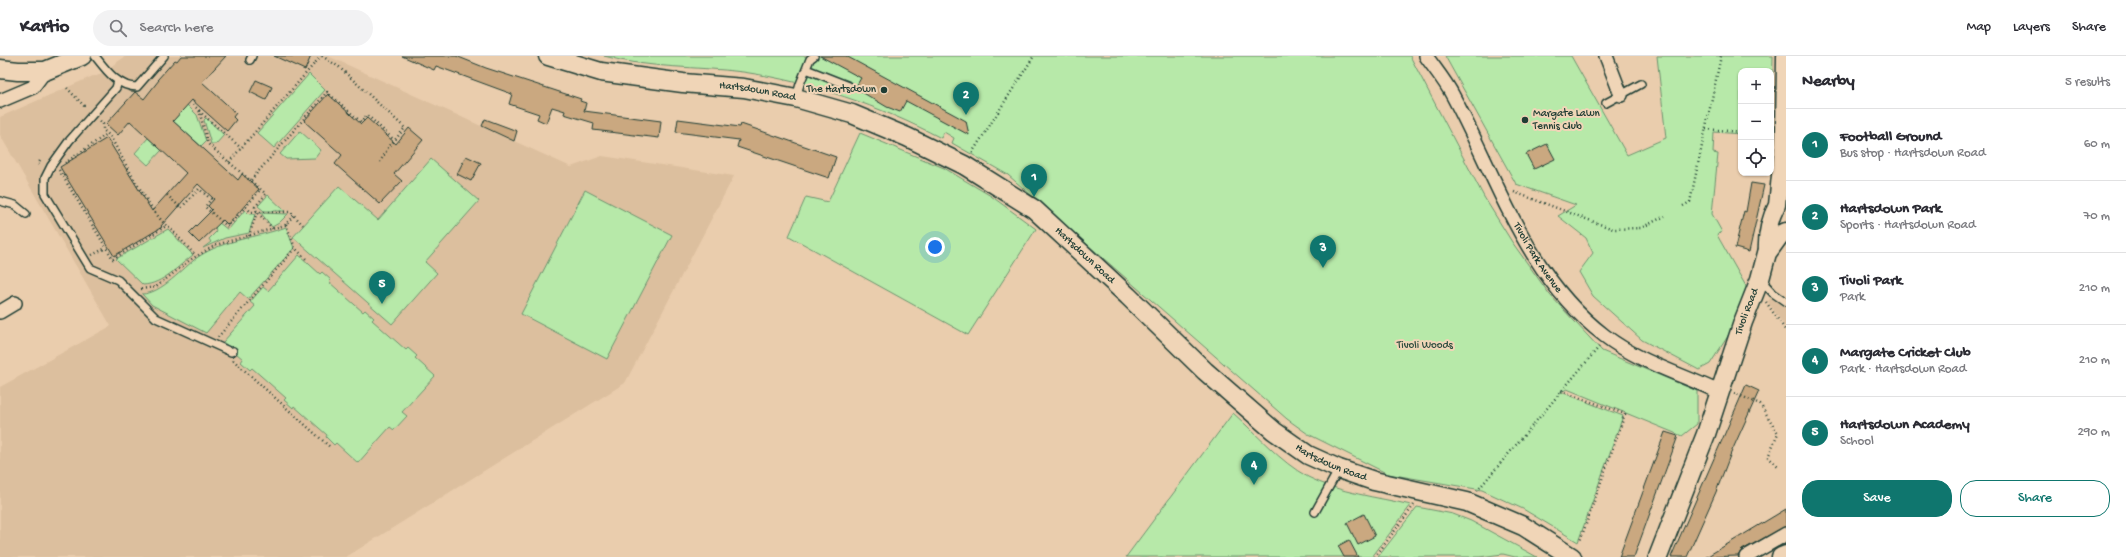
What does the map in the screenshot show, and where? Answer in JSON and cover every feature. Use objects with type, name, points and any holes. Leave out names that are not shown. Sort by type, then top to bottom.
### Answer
[{"type":"main road","points":[[0,69],[45,71],[82,56]]},
{"type":"main road","name":"Hartsdown Road","points":[[548,56],[601,72],[683,83],[744,88],[796,98],[852,114],[907,137],[964,165],[1034,209],[1128,296],[1205,371],[1274,431],[1308,455],[1339,469],[1374,481],[1467,502],[1523,526],[1572,557]]},
{"type":"main road","points":[[1767,253],[1780,235],[1786,232]]},
{"type":"main road","name":"Tivoli Road","points":[[1658,557],[1706,434],[1758,284],[1767,253]]},
{"type":"main road","points":[[1781,557],[1786,555]]},
{"type":"street","name":"Tivoli Park Avenue","points":[[1426,56],[1453,95],[1500,195],[1532,253],[1557,290],[1606,336],[1644,360],[1720,390]]},
{"type":"street","points":[[1606,56],[1620,95]]},
{"type":"street","name":"Tivoli Road","points":[[1767,253],[1766,237],[1772,214],[1777,204],[1784,136],[1785,56]]},
{"type":"street","points":[[0,101],[33,87],[45,71]]},
{"type":"street","points":[[1777,204],[1779,219],[1786,228]]},
{"type":"street","points":[[0,312],[15,303]]},
{"type":"street","points":[[1746,557],[1786,534]]},
{"type":"lane","points":[[95,56],[118,81],[128,87],[137,87],[164,56]]},
{"type":"lane","points":[[796,98],[806,69],[814,56]]},
{"type":"lane","points":[[806,69],[848,86]]},
{"type":"lane","points":[[118,81],[116,88],[69,141],[51,166],[45,178],[45,194],[90,268],[118,280],[156,318],[211,345],[231,352],[233,351]]},
{"type":"lane","points":[[1606,103],[1641,84]]},
{"type":"lane","points":[[0,201],[15,205],[26,214]]},
{"type":"lane","points":[[1758,284],[1786,302]]},
{"type":"lane","points":[[1315,512],[1339,469]]},
{"type":"path","points":[[229,162],[322,56],[339,67],[405,128],[394,140],[380,162]]},
{"type":"path","points":[[964,165],[1034,56]]},
{"type":"path","points":[[1683,206],[1690,202],[1721,56]]},
{"type":"path","points":[[251,180],[327,92],[360,122],[367,115],[394,140]]},
{"type":"path","points":[[194,102],[192,104],[241,148]]},
{"type":"path","points":[[199,110],[208,144],[266,194],[255,207],[257,212],[273,229]]},
{"type":"path","points":[[1706,129],[1738,132]]},
{"type":"path","points":[[64,164],[109,135],[155,212],[166,226],[196,256]]},
{"type":"path","points":[[58,168],[113,259],[166,226]]},
{"type":"path","points":[[167,195],[181,208],[199,188],[211,199],[205,207],[228,228],[261,189]]},
{"type":"path","points":[[1500,195],[1513,192],[1613,229],[1642,228],[1665,216]]},
{"type":"path","points":[[246,207],[251,212],[291,212],[304,225]]},
{"type":"path","points":[[249,236],[257,212]]},
{"type":"path","points":[[118,280],[143,290],[156,287],[196,256],[228,240],[249,236],[286,224],[294,215]]},
{"type":"path","points":[[286,224],[295,248],[306,259]]},
{"type":"path","points":[[84,260],[106,248]]},
{"type":"path","points":[[211,345],[295,248]]},
{"type":"path","points":[[1758,284],[1786,331]]},
{"type":"path","points":[[1467,502],[1599,348],[1606,336]]},
{"type":"path","points":[[224,350],[331,448]]},
{"type":"path","points":[[1720,390],[1760,404],[1778,433],[1768,457],[1778,466]]},
{"type":"path","points":[[1561,391],[1625,414],[1580,541]]},
{"type":"path","points":[[1375,557],[1424,492]]},
{"type":"shaded area","points":[[126,56],[328,56],[571,167],[602,156],[734,176],[625,383],[346,557],[0,557],[0,387],[111,326],[0,135],[0,117],[93,76],[97,76]]},
{"type":"shaded area","points":[[1775,290],[1786,297],[1786,328],[1768,302]]},
{"type":"green space","name":"Tivoli Woods","points":[[604,56],[1410,56],[1484,197],[1512,242],[1550,295],[1602,351],[1697,391],[1697,424],[1682,436],[1567,389],[1561,392],[1623,416],[1578,542],[1523,509],[1482,490],[1388,474],[1308,434],[1287,419],[1008,175],[952,143],[954,138],[944,132],[941,138],[918,126],[845,97],[769,76],[726,70],[638,63]]},
{"type":"green space","points":[[1445,56],[1571,56],[1627,155],[1666,138],[1657,56],[1773,56],[1773,68],[1738,68],[1738,134],[1714,132],[1713,153],[1718,154],[1712,214],[1722,232],[1717,235],[1747,288],[1736,321],[1728,336],[1710,364],[1699,370],[1642,340],[1593,296],[1579,272],[1593,253],[1586,238],[1558,216],[1576,205],[1516,184]]},
{"type":"green space","points":[[309,74],[325,90],[274,148],[257,133]]},
{"type":"green space","points":[[187,105],[197,115],[206,141],[201,146],[173,121]]},
{"type":"green space","points":[[206,118],[224,135],[216,144],[211,144],[204,120]]},
{"type":"green space","points":[[300,131],[321,150],[315,158],[286,159],[280,154]]},
{"type":"green space","points":[[860,133],[944,168],[991,196],[1036,229],[968,335],[789,236],[806,197],[828,202]]},
{"type":"green space","points":[[148,138],[162,150],[148,165],[135,153]]},
{"type":"green space","points":[[431,159],[479,201],[425,262],[437,273],[392,324],[293,237],[339,186],[378,220]]},
{"type":"green space","points":[[585,190],[672,235],[607,359],[521,314]]},
{"type":"green space","points":[[268,195],[285,211],[264,211],[258,206]]},
{"type":"green space","points":[[245,210],[249,214],[255,214],[249,233],[225,238],[203,248],[211,242],[209,239],[216,232],[215,226],[218,222],[228,230]]},
{"type":"green space","points":[[261,213],[288,214],[279,223],[272,227]]},
{"type":"green space","points":[[286,227],[294,248],[248,299],[240,292],[206,333],[152,305],[142,294],[157,290],[172,280],[198,257],[208,251],[230,242]]},
{"type":"green space","points":[[168,229],[193,255],[164,278],[150,284],[143,285],[116,259]]},
{"type":"green space","points":[[299,255],[320,274],[322,272],[331,280],[329,282],[363,312],[365,310],[374,318],[372,320],[406,350],[408,348],[417,356],[415,358],[435,376],[402,412],[407,416],[394,430],[390,427],[358,463],[336,443],[334,445],[326,437],[327,435],[294,406],[293,408],[284,400],[286,398],[252,368],[250,370],[241,362],[243,359],[223,342],[255,306],[250,302],[263,287],[268,291]]},
{"type":"green space","points":[[1233,413],[1278,456],[1308,477],[1345,491],[1411,505],[1372,557],[1126,557]]},
{"type":"green space","points":[[1417,507],[1453,514],[1471,521],[1537,557],[1515,557],[1503,554],[1479,557],[1378,557]]},
{"type":"building","points":[[181,56],[226,56],[202,82],[236,113],[233,117],[236,120],[227,131],[192,100],[173,121],[238,180],[242,174],[259,189],[228,225],[223,220],[199,243],[189,233],[212,210],[208,206],[214,199],[198,184],[161,226],[162,227],[114,256],[60,167],[107,138],[152,211],[186,173],[130,121],[118,135],[106,124],[135,92],[144,99],[159,80],[158,79],[175,60],[177,61]]},
{"type":"building","points":[[274,56],[311,56],[305,70]]},
{"type":"building","points":[[402,56],[456,56],[486,68],[581,99],[580,101],[586,103],[584,111],[661,121],[659,138],[593,130],[594,123],[564,114],[565,111],[552,107],[546,123],[537,119],[539,114],[509,104],[512,94],[436,66],[434,70]]},
{"type":"building","name":"The Hartsdown","points":[[820,56],[846,56],[966,121],[969,135],[906,101],[900,112],[887,107],[855,88],[861,78]]},
{"type":"building","points":[[256,80],[272,87],[266,100],[250,92]]},
{"type":"building","points":[[328,94],[361,124],[367,118],[396,144],[409,128],[423,140],[394,174],[402,181],[380,204],[335,164],[342,155],[304,121]]},
{"type":"building","points":[[485,119],[517,131],[514,141],[482,126]]},
{"type":"building","points":[[678,119],[740,127],[741,124],[836,157],[829,178],[737,147],[739,140],[676,132]]},
{"type":"building","points":[[1547,144],[1555,159],[1534,169],[1526,154]]},
{"type":"building","points":[[466,156],[481,163],[471,181],[457,174]]},
{"type":"building","points":[[1751,183],[1764,185],[1749,252],[1735,248],[1744,211],[1746,212]]},
{"type":"building","points":[[1746,385],[1759,391],[1731,453],[1716,492],[1687,557],[1671,557]]},
{"type":"building","points":[[1665,432],[1678,436],[1634,557],[1619,557]]},
{"type":"building","points":[[1786,509],[1786,526],[1742,550],[1738,556],[1706,557]]},
{"type":"building","points":[[1364,514],[1375,536],[1358,545],[1347,523]]},
{"type":"building","points":[[1349,540],[1358,557],[1344,557],[1338,546]]},
{"type":"place","name":"The Hartsdown","points":[[884,90]]},
{"type":"place","name":"Hartsdown Park","points":[[966,115]]},
{"type":"place","name":"Margate Lawn Tennis Club","points":[[1525,120]]},
{"type":"place","name":"Football Ground","points":[[1034,197]]},
{"type":"place","name":"Tivoli Park","points":[[1323,268]]},
{"type":"place","name":"Hartsdown Academy","points":[[382,304]]},
{"type":"place","name":"Margate Cricket Club","points":[[1254,485]]}]
